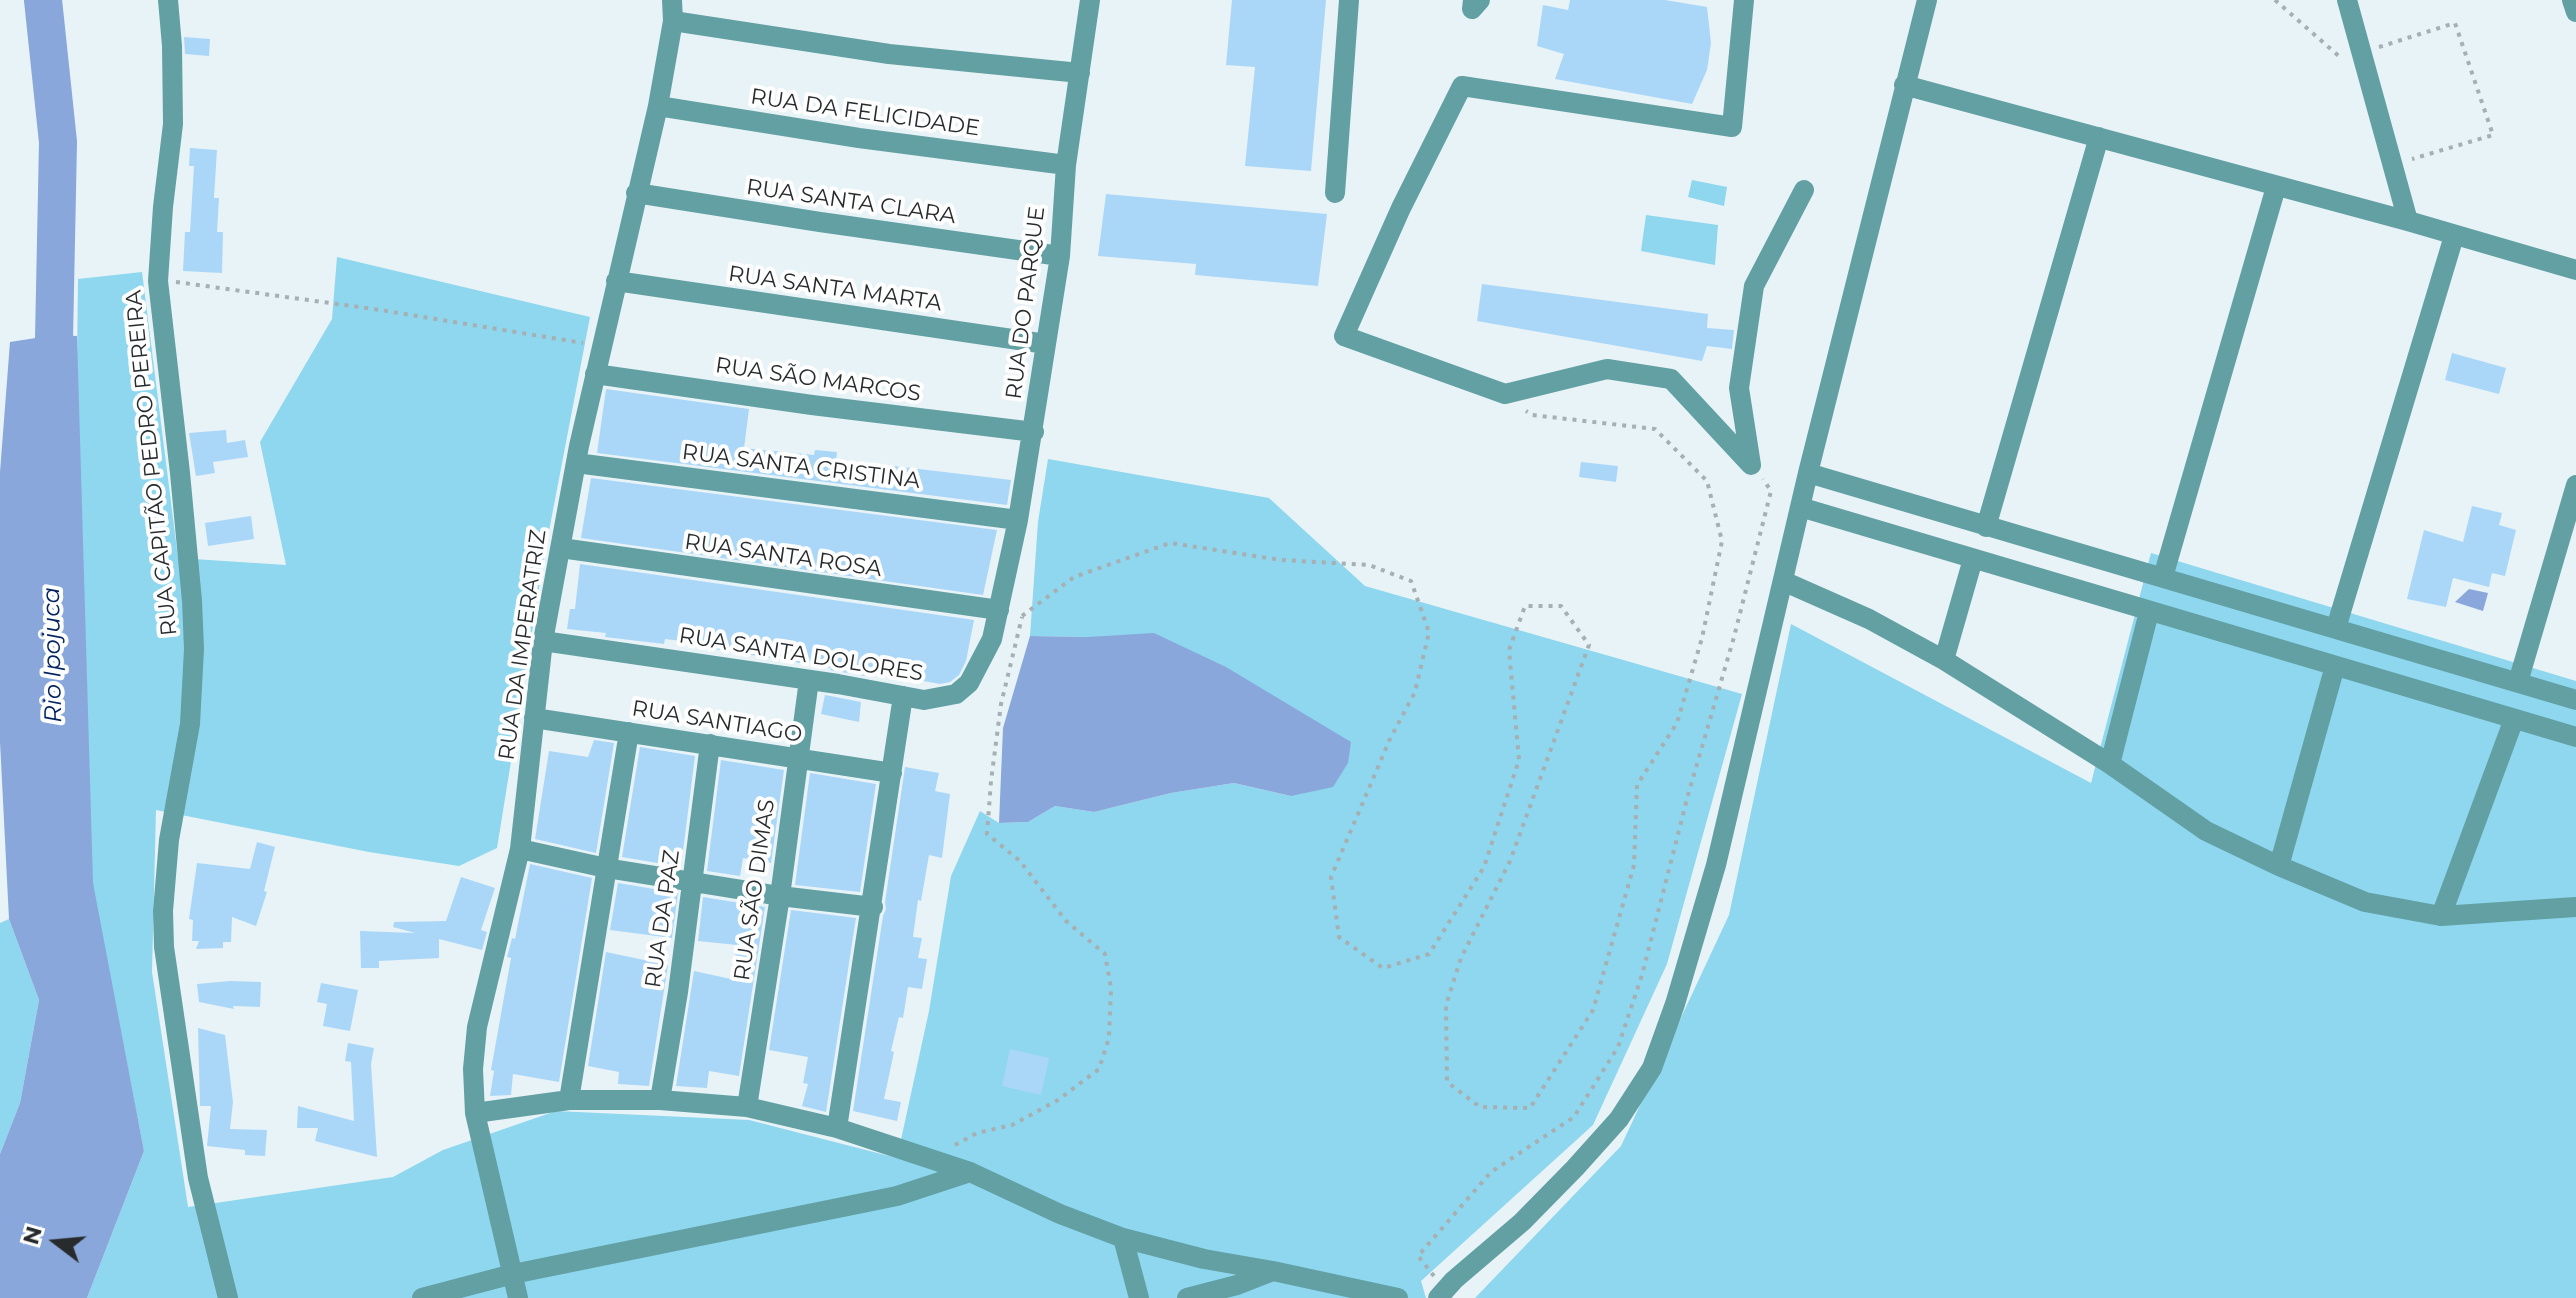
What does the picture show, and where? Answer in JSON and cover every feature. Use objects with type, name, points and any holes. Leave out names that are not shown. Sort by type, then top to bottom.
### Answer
[{"type":"street","name":"RUA CAPITÃO PEDRO PEREIRA","points":[[168,0],[173,124],[158,281],[183,501],[194,649],[190,724],[169,840],[163,911],[164,947],[198,1178],[228,1298]]},
{"type":"street","name":"RUA DA IMPERATRIZ","points":[[518,1298],[475,1113],[473,1069],[477,1027],[520,849],[543,641],[601,346],[658,106],[673,21],[672,0]]},
{"type":"street","name":"RUA DO PARQUE","points":[[999,610],[1034,432],[1060,256],[1066,165],[1090,0]]},
{"type":"street","points":[[1335,193],[1349,0]]},
{"type":"street","points":[[1473,0],[1472,9],[1480,0]]},
{"type":"street","points":[[1744,0],[1732,127],[1462,86],[1401,208],[1344,336],[1505,394],[1607,369],[1671,379],[1751,465]]},
{"type":"street","points":[[1450,1291],[1575,1168],[1619,1119],[1652,1068],[1675,1004],[1716,865],[1808,473],[1927,0]]},
{"type":"street","points":[[2347,0],[2354,58],[2392,164],[2408,221]]},
{"type":"street","points":[[2572,0],[2576,12]]},
{"type":"street","points":[[673,21],[889,54],[1080,73]]},
{"type":"street","points":[[1904,85],[2408,221],[2576,270]]},
{"type":"street","name":"RUA DA FELICIDADE","points":[[658,106],[859,138],[1066,165]]},
{"type":"street","points":[[1986,527],[2099,137]]},
{"type":"street","points":[[2163,577],[2276,187]]},
{"type":"street","points":[[1751,465],[1739,388],[1754,286],[1804,190]]},
{"type":"street","name":"RUA SANTA CLARA","points":[[636,193],[1060,256]]},
{"type":"street","points":[[2336,628],[2454,236]]},
{"type":"street","name":"RUA SANTA MARTA","points":[[616,281],[1046,344]]},
{"type":"street","name":"RUA SÃO MARCOS","points":[[595,374],[1034,432]]},
{"type":"street","name":"RUA SANTA CRISTINA","points":[[576,463],[1018,520]]},
{"type":"street","points":[[1808,473],[2576,700]]},
{"type":"street","points":[[2518,682],[2576,485]]},
{"type":"street","points":[[1800,507],[2576,737]]},
{"type":"street","name":"RUA SANTA ROSA","points":[[561,548],[999,610]]},
{"type":"street","points":[[1944,660],[1973,559]]},
{"type":"street","points":[[1783,581],[1869,619],[1944,660],[2110,764],[2206,831],[2365,902],[2441,916],[2576,907]]},
{"type":"street","name":"RUA SANTA DOLORES","points":[[543,641],[924,700],[956,694],[969,683],[992,639],[999,610]]},
{"type":"street","points":[[2110,764],[2149,612]]},
{"type":"street","points":[[2279,866],[2335,666]]},
{"type":"street","name":"RUA SÃO DIMAS","points":[[747,1107],[809,680]]},
{"type":"street","points":[[837,1128],[903,696]]},
{"type":"street","name":"RUA SANTIAGO","points":[[534,718],[892,773]]},
{"type":"street","points":[[2441,916],[2514,719]]},
{"type":"street","points":[[569,1100],[629,732]]},
{"type":"street","name":"RUA DA PAZ","points":[[660,1100],[710,744]]},
{"type":"street","points":[[520,849],[606,868],[780,896],[873,907]]},
{"type":"street","points":[[475,1113],[569,1100],[660,1100],[747,1107],[837,1128],[970,1172],[1060,1214],[1123,1238],[1204,1259],[1398,1298]]},
{"type":"street","points":[[422,1298],[513,1274],[897,1196],[970,1172]]},
{"type":"street","points":[[1123,1238],[1139,1298]]},
{"type":"street","points":[[1187,1298],[1237,1285],[1273,1271]]},
{"type":"path","points":[[2275,0],[2354,58],[2455,23],[2493,135],[2392,164]]},
{"type":"path","points":[[158,281],[345,305],[601,346]]},
{"type":"path","points":[[928,1159],[977,1133],[1012,1125],[1058,1100],[1099,1069],[1109,1038],[1111,988],[1105,954],[1066,921],[1020,861],[987,834],[1001,704],[1022,616],[1074,577],[1170,543],[1281,560],[1369,565],[1411,581],[1429,632],[1415,692],[1390,739],[1331,877],[1339,937],[1383,968],[1429,954],[1484,867],[1519,760],[1509,650],[1525,606],[1561,606],[1589,645],[1510,861],[1461,958],[1446,1005],[1447,1082],[1480,1107],[1530,1108],[1593,1010],[1634,865],[1637,785],[1677,723],[1702,638],[1722,541],[1707,481],[1655,429],[1532,415],[1505,394]]},
{"type":"path","points":[[1450,1291],[1418,1256],[1491,1172],[1574,1117],[1618,1047],[1642,975],[1771,491],[1751,465]]},
{"type":"path","points":[[999,610],[1022,616]]},
{"type":"shaded area","points":[[1692,180],[1727,187],[1724,206],[1688,197]]},
{"type":"shaded area","points":[[1646,215],[1718,225],[1715,265],[1641,251]]},
{"type":"shaded area","points":[[337,257],[590,317],[544,557],[497,848],[459,866],[369,852],[156,810],[152,972],[188,1207],[393,1177],[443,1150],[556,1111],[749,1120],[897,1158],[929,1011],[951,876],[980,811],[999,823],[1028,822],[1055,806],[1094,812],[1171,793],[1234,783],[1291,796],[1088,637],[1030,636],[1038,522],[1048,459],[1269,498],[1365,586],[1742,694],[1667,964],[1593,1125],[1421,1281],[1426,1298],[87,1298],[144,1151],[92,883],[76,442],[78,279],[142,272],[178,558],[286,565],[260,442],[332,319]]},
{"type":"shaded area","points":[[2151,553],[2576,681],[2576,1298],[1475,1298],[1621,1146],[1729,915],[1791,624],[2091,783]]},
{"type":"shaded area","points":[[9,919],[39,1000],[20,1103],[0,1154],[0,923]]},
{"type":"water","points":[[55,335],[77,336],[93,883],[144,1151],[87,1298],[0,1298],[0,1154],[20,1103],[39,1000],[9,919],[0,742],[0,472],[10,342]]},
{"type":"water","points":[[2469,589],[2488,593],[2483,611],[2455,602]]},
{"type":"water","points":[[1154,633],[1226,667],[1351,742],[1348,763],[1333,787],[1291,796],[1234,783],[1171,793],[1094,812],[1055,806],[1028,822],[999,823],[1003,728],[1030,636],[1088,637]]},
{"type":"building","points":[[1232,0],[1326,0],[1311,171],[1245,166],[1255,67],[1226,65]]},
{"type":"building","points":[[1570,0],[1665,0],[1707,7],[1711,43],[1707,70],[1692,104],[1555,79],[1564,54],[1537,46],[1543,5],[1568,10]]},
{"type":"building","points":[[184,37],[210,39],[209,56],[185,54]]},
{"type":"building","points":[[190,148],[217,150],[214,198],[219,198],[217,232],[223,232],[222,273],[183,271],[185,232],[190,232],[194,166],[189,166]]},
{"type":"building","points":[[1106,194],[1327,214],[1318,286],[1195,275],[1196,264],[1098,256]]},
{"type":"building","points":[[1482,284],[1708,314],[1707,328],[1734,330],[1732,349],[1707,346],[1702,361],[1477,321]]},
{"type":"building","points":[[2452,353],[2506,368],[2499,394],[2445,380]]},
{"type":"building","points":[[606,389],[749,409],[744,448],[814,455],[815,450],[837,452],[836,462],[1011,480],[1007,505],[597,453]]},
{"type":"building","points":[[226,430],[227,443],[245,440],[248,457],[213,462],[215,473],[196,476],[189,433]]},
{"type":"building","points":[[1581,462],[1618,466],[1616,482],[1579,477]]},
{"type":"building","points":[[591,478],[997,530],[983,595],[581,538]]},
{"type":"building","points":[[2472,506],[2502,513],[2499,525],[2516,530],[2505,576],[2492,573],[2489,587],[2453,578],[2446,607],[2407,599],[2424,530],[2463,542]]},
{"type":"building","points":[[251,516],[254,539],[208,546],[205,523]]},
{"type":"building","points":[[580,564],[974,620],[966,661],[959,675],[950,682],[940,684],[866,671],[865,676],[696,646],[697,643],[665,639],[664,644],[567,629],[570,609],[575,609]]},
{"type":"building","points":[[825,695],[861,702],[859,722],[821,714]]},
{"type":"building","points":[[594,740],[614,743],[596,853],[535,839],[549,751],[588,757]]},
{"type":"building","points":[[640,747],[695,756],[681,867],[622,857]]},
{"type":"building","points":[[721,760],[784,770],[771,863],[743,858],[740,876],[707,871]]},
{"type":"building","points":[[905,767],[939,773],[935,791],[950,794],[942,858],[929,855],[921,901],[918,900],[913,937],[922,938],[918,958],[927,959],[922,989],[908,987],[903,1018],[899,1017],[891,1051],[894,1052],[884,1099],[901,1102],[897,1121],[853,1111],[886,909]]},
{"type":"building","points":[[810,773],[876,784],[860,892],[795,885]]},
{"type":"building","points":[[257,842],[275,847],[264,891],[267,892],[256,926],[232,917],[231,942],[223,942],[223,948],[196,949],[199,941],[192,941],[193,920],[189,919],[197,863],[250,869]]},
{"type":"building","points":[[530,864],[592,878],[559,1082],[513,1074],[511,1095],[490,1096],[494,1071],[491,1070],[511,958],[507,957],[512,938],[515,939]]},
{"type":"building","points":[[461,877],[495,888],[481,930],[487,932],[482,950],[439,939],[439,958],[379,961],[379,968],[361,968],[360,931],[415,933],[393,927],[394,922],[446,921]]},
{"type":"building","points":[[618,883],[678,893],[672,938],[610,930]]},
{"type":"building","points":[[703,897],[765,907],[739,1076],[709,1071],[707,1088],[676,1086],[694,971],[731,979],[737,945],[698,941]]},
{"type":"building","points":[[791,910],[856,918],[826,1112],[802,1106],[808,1084],[803,1083],[808,1057],[769,1050]]},
{"type":"building","points":[[606,952],[668,965],[649,1086],[618,1084],[619,1072],[588,1066]]},
{"type":"building","points":[[261,982],[260,1007],[233,1006],[234,1009],[199,1002],[197,984]]},
{"type":"building","points":[[321,983],[358,990],[350,1031],[323,1026],[327,1004],[317,1002]]},
{"type":"building","points":[[198,1028],[225,1035],[233,1102],[230,1129],[267,1130],[265,1156],[245,1155],[245,1150],[207,1146],[211,1106],[200,1106]]},
{"type":"building","points":[[348,1043],[374,1048],[371,1064],[377,1157],[315,1141],[318,1128],[297,1128],[298,1106],[354,1121],[351,1062],[345,1061]]},
{"type":"building","points":[[1010,1049],[1049,1058],[1041,1095],[1002,1086]]},
{"type":"waterway","name":"Rio Ipojuca","points":[[43,0],[58,142],[53,388]]}]
